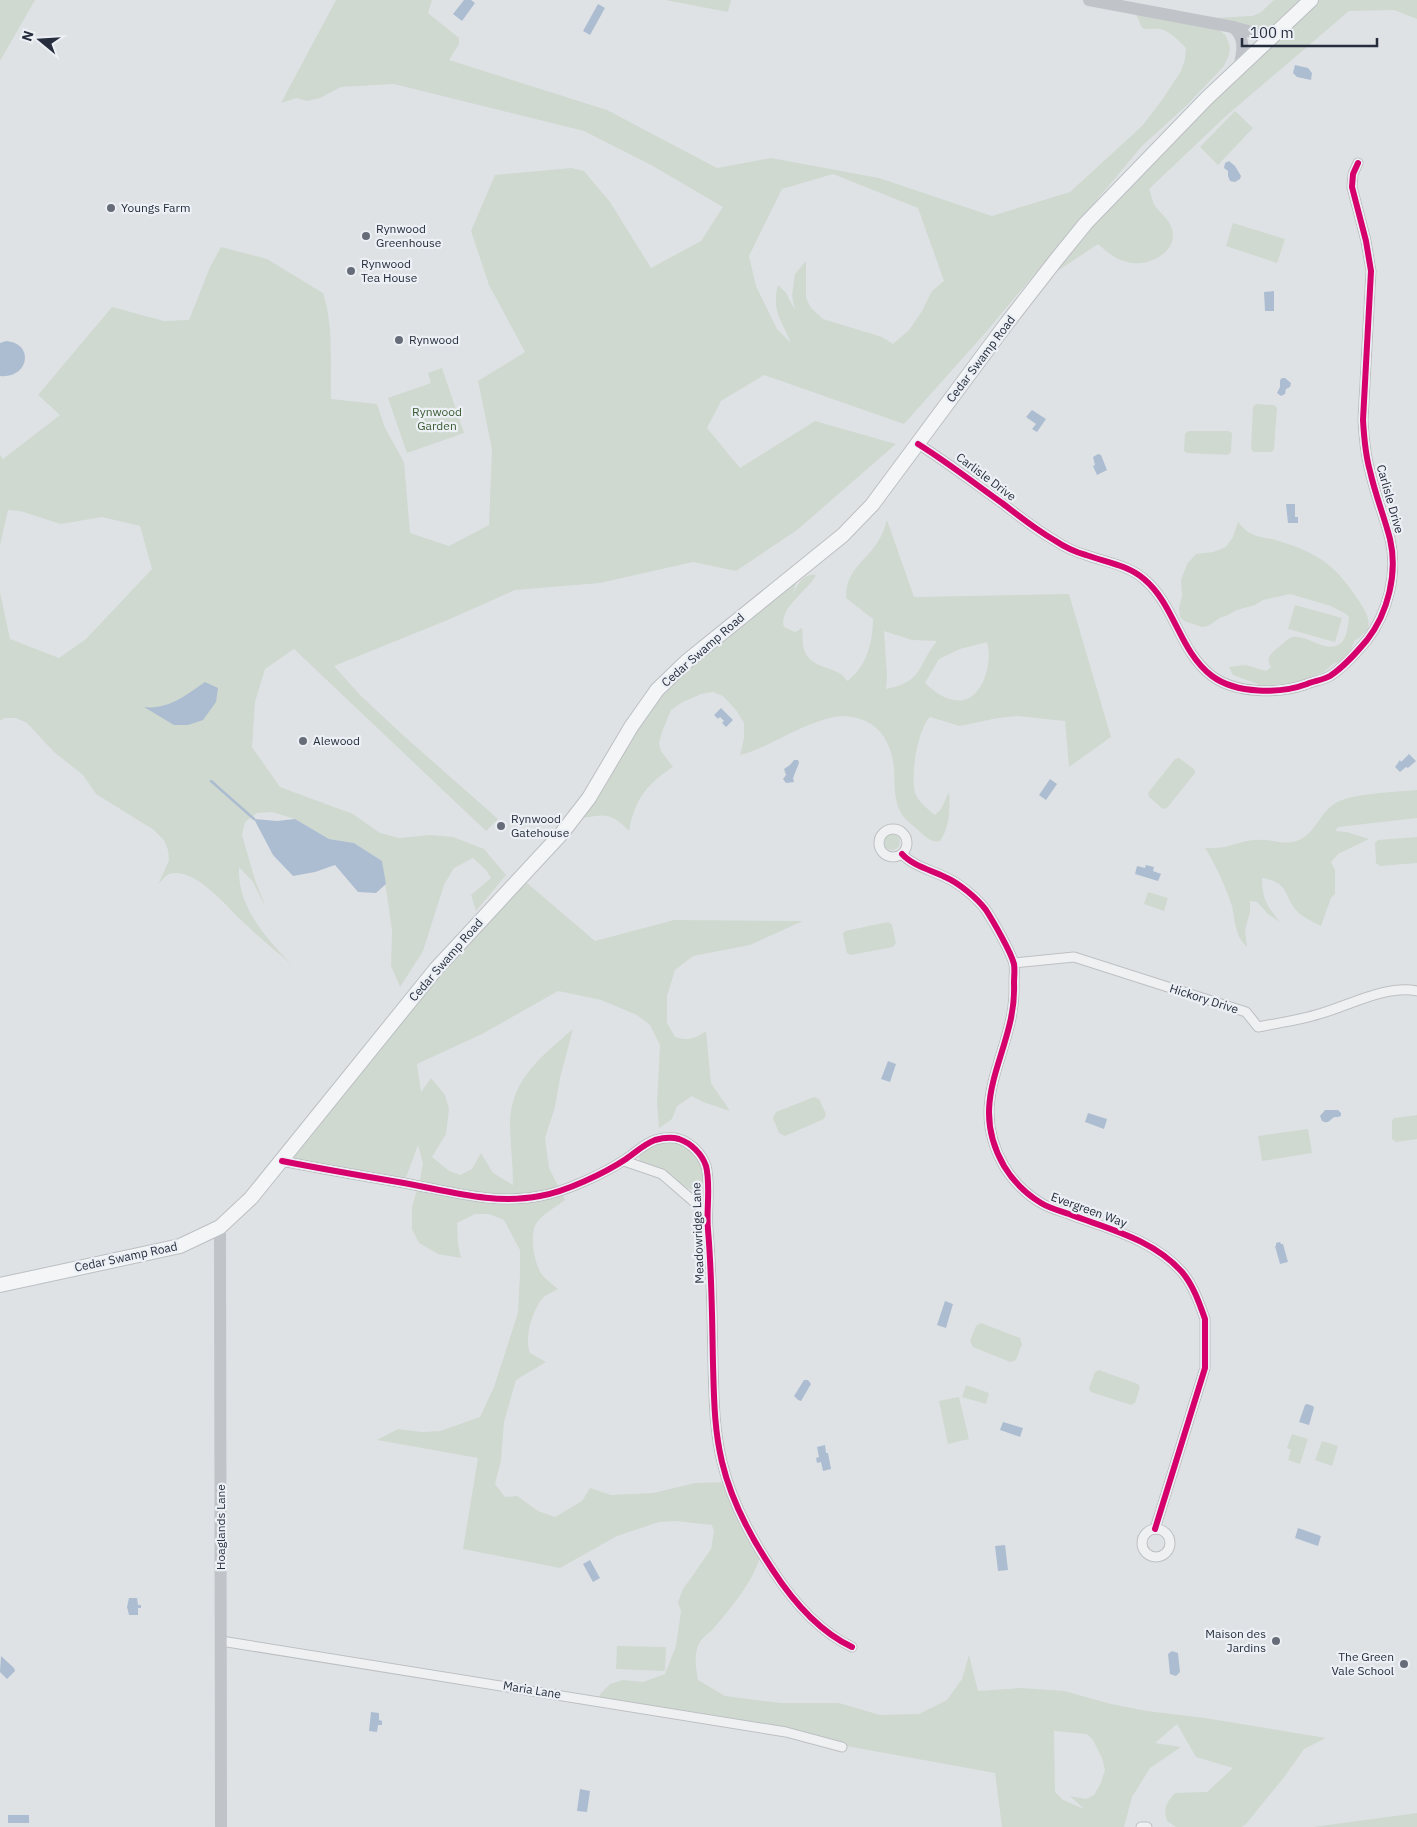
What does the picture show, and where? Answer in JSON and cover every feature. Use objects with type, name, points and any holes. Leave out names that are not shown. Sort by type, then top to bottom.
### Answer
[{"type":"main road","name":"Cedar Swamp Road","points":[[0,1286],[180,1246],[220,1227],[251,1198],[436,969],[566,828],[589,798],[631,727],[657,690],[686,662],[843,535],[872,504],[1007,323],[1080,230],[1239,67],[1311,0]]},
{"type":"street","points":[[1088,0],[1233,27],[1270,37]]},
{"type":"street","points":[[1233,27],[1237,30],[1243,42],[1239,67]]},
{"type":"street","name":"Carlisle Drive","points":[[918,444],[945,461],[1054,541],[1083,554],[1126,568],[1143,577],[1154,587],[1163,600],[1197,662],[1212,676],[1236,686],[1265,690],[1300,687],[1329,676],[1357,653],[1380,619],[1388,598],[1393,568],[1390,541],[1369,470],[1364,443],[1363,420],[1371,276],[1366,242],[1352,187],[1353,174],[1358,163]]},
{"type":"street","name":"Evergreen Way","points":[[902,854],[912,862],[950,879],[976,900],[985,909],[995,925],[1014,964],[1012,1016],[988,1104],[990,1130],[1004,1166],[1026,1193],[1042,1204],[1145,1242],[1163,1254],[1185,1277],[1195,1292],[1205,1319],[1205,1368],[1155,1529]]},
{"type":"street","name":"Hickory Drive","points":[[1014,964],[1074,957],[1246,1012],[1258,1027],[1318,1015],[1391,990],[1410,989],[1417,991]]},
{"type":"street","name":"Meadowridge Lane","points":[[282,1161],[459,1193],[512,1200],[542,1196],[564,1190],[624,1161],[655,1140],[666,1138],[679,1139],[690,1144],[702,1158],[708,1182],[706,1213],[711,1261],[715,1423],[722,1462],[731,1491],[760,1551],[782,1584],[803,1609],[828,1633],[852,1647]]},
{"type":"street","name":"Meadowridge Lane","points":[[624,1161],[662,1174],[706,1213]]},
{"type":"street","name":"Hoaglands Lane","points":[[220,1227],[221,1827]]},
{"type":"street","name":"Maria Lane","points":[[221,1641],[786,1732],[842,1747]]},
{"type":"street","points":[[1141,1826],[1147,1827]]},
{"type":"green space","points":[[0,0],[35,0],[0,61]]},
{"type":"green space","points":[[336,0],[432,0],[428,13],[459,38],[459,44],[449,60],[607,110],[717,168],[771,158],[879,178],[992,216],[1070,192],[1142,126],[1162,100],[1181,71],[1186,48],[1166,31],[1142,28],[1136,14],[1213,18],[1252,16],[1260,13],[1274,0],[1417,0],[1417,19],[1394,10],[1349,11],[1226,116],[1149,189],[1154,204],[1169,222],[1172,229],[1173,238],[1166,252],[1151,261],[1135,263],[1123,261],[1115,257],[1098,244],[1035,286],[1267,40],[1217,28],[1226,36],[1230,47],[1224,66],[1187,105],[1142,146],[986,332],[904,424],[764,375],[721,401],[707,428],[740,468],[815,421],[896,444],[797,530],[736,571],[693,562],[600,583],[515,590],[450,619],[334,666],[361,696],[498,819],[486,831],[294,649],[265,669],[255,702],[252,747],[280,787],[353,814],[380,833],[399,838],[430,835],[453,837],[484,849],[506,875],[476,911],[471,895],[491,878],[486,870],[473,858],[454,868],[444,885],[423,951],[400,987],[391,966],[392,930],[382,861],[354,843],[329,839],[295,819],[272,812],[257,813],[245,822],[242,835],[255,880],[266,908],[253,882],[239,867],[243,896],[248,909],[264,933],[293,966],[253,932],[199,881],[179,873],[169,874],[158,885],[169,860],[164,840],[154,830],[96,794],[83,775],[54,752],[27,723],[16,718],[4,718],[0,721],[0,592],[10,639],[59,658],[86,639],[152,569],[140,526],[102,517],[61,524],[20,511],[8,510],[0,545],[0,455],[3,459],[60,415],[38,395],[112,307],[164,321],[189,320],[210,267],[221,247],[267,259],[323,293],[330,332],[331,399],[377,404],[385,428],[404,462],[410,533],[449,546],[489,525],[492,449],[478,381],[525,352],[489,285],[471,231],[495,175],[571,168],[584,171],[610,202],[651,268],[701,241],[723,207],[651,165],[584,131],[394,84],[341,87],[320,98],[307,101],[297,98],[281,103]],"holes":[[[833,174],[918,208],[944,281],[932,291],[922,311],[909,330],[893,344],[882,337],[823,319],[811,308],[806,298],[806,261],[795,274],[792,296],[795,310],[786,293],[778,285],[776,294],[779,316],[791,343],[777,329],[756,286],[749,256],[782,189]]]},
{"type":"green space","points":[[665,0],[731,0],[728,12]]},
{"type":"green space","points":[[1235,111],[1253,128],[1218,165],[1200,147]]},
{"type":"green space","points":[[1233,223],[1285,239],[1277,263],[1226,246]]},
{"type":"green space","name":"Rynwood Garden","points":[[442,368],[464,433],[407,453],[388,398],[431,383],[428,373]]},
{"type":"green space","points":[[1256,404],[1274,405],[1277,408],[1274,449],[1272,452],[1254,452],[1251,449],[1253,407]]},
{"type":"green space","points":[[1188,431],[1228,431],[1232,433],[1231,452],[1228,455],[1187,453],[1184,451],[1185,434]]},
{"type":"green space","points":[[887,520],[914,597],[1069,594],[1111,737],[1069,767],[1065,721],[1017,716],[960,726],[930,717],[918,743],[914,767],[914,788],[916,795],[924,806],[935,815],[941,809],[949,792],[948,824],[940,841],[934,841],[924,836],[907,821],[898,808],[894,768],[889,747],[879,731],[872,725],[854,717],[833,717],[807,726],[760,748],[740,755],[744,738],[744,723],[736,710],[723,696],[713,692],[701,694],[671,710],[659,743],[661,751],[673,767],[656,780],[638,801],[629,831],[609,817],[584,818],[608,782],[628,743],[654,701],[684,669],[770,599],[796,583],[793,594],[804,577],[816,575],[785,613],[784,627],[795,632],[802,628],[804,650],[814,662],[838,673],[847,681],[854,676],[864,662],[870,645],[873,619],[846,598],[847,588],[853,572],[880,538]],"holes":[[[884,631],[912,640],[937,641],[913,677],[907,682],[886,689]],[[987,642],[987,670],[979,689],[972,696],[964,700],[946,698],[925,683],[939,659],[960,649]]]},
{"type":"green space","points":[[1238,522],[1248,532],[1295,547],[1317,557],[1335,571],[1351,589],[1365,611],[1369,625],[1368,629],[1355,640],[1349,654],[1340,662],[1333,664],[1324,672],[1295,683],[1263,686],[1233,675],[1229,667],[1246,665],[1266,671],[1271,667],[1269,658],[1274,651],[1293,637],[1304,638],[1332,647],[1341,643],[1346,632],[1349,617],[1346,614],[1331,606],[1290,594],[1263,600],[1255,605],[1237,610],[1208,626],[1202,627],[1184,621],[1180,617],[1181,580],[1187,564],[1196,554],[1213,552],[1226,547],[1233,537]]},
{"type":"green space","points":[[1295,605],[1342,618],[1335,642],[1288,629]]},
{"type":"green space","points":[[1179,758],[1195,770],[1195,773],[1167,808],[1163,809],[1149,797],[1148,793],[1175,759]]},
{"type":"green space","points":[[1417,790],[1417,818],[1338,827],[1335,831],[1347,832],[1369,839],[1338,854],[1331,862],[1335,870],[1335,894],[1331,898],[1321,926],[1307,919],[1294,908],[1278,883],[1262,878],[1266,902],[1280,922],[1268,914],[1257,902],[1250,901],[1250,912],[1245,930],[1247,947],[1243,943],[1236,928],[1227,892],[1205,848],[1225,847],[1252,840],[1287,843],[1296,841],[1307,835],[1324,813],[1341,800],[1351,797]]},
{"type":"green space","points":[[892,834],[900,842],[892,850],[884,842]]},
{"type":"green space","points":[[1417,837],[1417,863],[1380,866],[1376,863],[1375,843],[1378,840]]},
{"type":"green space","points":[[520,877],[595,941],[674,920],[803,921],[750,945],[693,956],[675,970],[667,996],[667,1023],[675,1037],[688,1039],[706,1031],[711,1083],[730,1111],[703,1102],[692,1096],[677,1106],[672,1119],[659,1128],[657,1103],[660,1045],[650,1025],[637,1015],[601,1000],[558,991],[482,1034],[417,1064],[421,1092],[431,1078],[445,1095],[449,1109],[446,1134],[432,1157],[449,1171],[460,1175],[472,1169],[481,1153],[493,1173],[513,1185],[510,1122],[516,1093],[531,1069],[573,1029],[560,1078],[555,1107],[545,1138],[549,1168],[565,1200],[537,1222],[533,1238],[535,1259],[540,1271],[558,1289],[541,1300],[528,1333],[530,1353],[546,1362],[516,1380],[504,1422],[501,1460],[495,1484],[505,1497],[517,1496],[538,1511],[555,1517],[582,1501],[590,1488],[611,1495],[653,1493],[695,1483],[728,1482],[760,1552],[759,1561],[749,1582],[713,1629],[701,1641],[696,1654],[698,1680],[725,1696],[781,1703],[839,1703],[880,1715],[919,1714],[947,1700],[962,1679],[969,1655],[978,1691],[1021,1688],[1064,1691],[1111,1704],[1147,1711],[1205,1718],[1326,1738],[1304,1749],[1285,1776],[1242,1827],[1176,1827],[1167,1821],[1166,1806],[1175,1793],[1207,1792],[1233,1768],[1196,1757],[1177,1724],[1155,1743],[1181,1747],[1150,1768],[1132,1797],[1124,1827],[1002,1827],[995,1773],[597,1701],[601,1693],[610,1684],[623,1680],[643,1682],[665,1674],[676,1646],[681,1611],[678,1602],[683,1589],[711,1549],[714,1532],[712,1525],[676,1521],[659,1522],[617,1536],[560,1568],[463,1549],[478,1458],[377,1440],[398,1429],[422,1432],[440,1431],[480,1417],[494,1387],[518,1313],[520,1250],[504,1220],[489,1214],[475,1214],[457,1223],[461,1258],[438,1254],[419,1243],[412,1229],[412,1207],[423,1163],[418,1145],[404,1183],[282,1161]],"holes":[[[1054,1731],[1087,1734],[1093,1740],[1102,1758],[1105,1770],[1094,1795],[1086,1799],[1070,1796],[1084,1809],[1063,1800],[1055,1792]]]},
{"type":"green space","points":[[1148,892],[1168,898],[1164,911],[1144,904]]},
{"type":"green space","points":[[888,922],[892,925],[896,943],[893,947],[851,955],[847,953],[843,934],[845,931]]},
{"type":"green space","points":[[814,1097],[819,1099],[826,1114],[824,1119],[785,1136],[779,1133],[773,1118],[776,1112]]},
{"type":"green space","points":[[1417,1115],[1417,1139],[1396,1142],[1392,1139],[1392,1121],[1394,1118]]},
{"type":"green space","points":[[1308,1129],[1312,1153],[1262,1161],[1258,1136]]},
{"type":"green space","points":[[659,1142],[677,1142],[696,1155],[703,1168],[704,1182],[702,1189],[687,1188],[663,1170],[640,1161],[641,1151]]},
{"type":"green space","points":[[981,1323],[1020,1338],[1022,1344],[1016,1360],[1010,1362],[973,1347],[970,1341],[976,1326]]},
{"type":"green space","points":[[1099,1370],[1138,1384],[1140,1387],[1135,1403],[1131,1405],[1091,1392],[1089,1388],[1095,1372]]},
{"type":"green space","points":[[966,1385],[989,1393],[986,1404],[962,1397]]},
{"type":"green space","points":[[959,1397],[969,1439],[948,1444],[939,1401]]},
{"type":"green space","points":[[1292,1434],[1308,1439],[1300,1464],[1288,1460],[1291,1450],[1287,1448]]},
{"type":"green space","points":[[1322,1441],[1338,1446],[1332,1466],[1315,1460]]},
{"type":"green space","points":[[617,1646],[666,1647],[665,1671],[616,1669]]},
{"type":"green space","points":[[1417,1813],[1417,1827],[1313,1827]]},
{"type":"water","points":[[464,0],[471,0],[475,3],[462,21],[453,14]]},
{"type":"water","points":[[598,4],[605,8],[590,35],[583,31]]},
{"type":"water","points":[[1295,65],[1308,68],[1312,73],[1311,80],[1297,77],[1293,73]]},
{"type":"water","points":[[1229,161],[1235,166],[1241,176],[1235,182],[1230,181],[1228,171],[1224,168],[1225,163]]},
{"type":"water","points":[[1274,291],[1274,311],[1265,311],[1264,292]]},
{"type":"water","points":[[6,341],[15,343],[21,348],[25,360],[17,372],[0,376],[0,343]]},
{"type":"water","points":[[1282,378],[1291,383],[1290,387],[1286,389],[1285,394],[1281,396],[1277,393]]},
{"type":"water","points":[[1032,410],[1046,419],[1037,432],[1032,429],[1036,424],[1026,417]]},
{"type":"water","points":[[1098,454],[1101,455],[1107,470],[1097,475],[1093,466],[1095,465],[1093,457]]},
{"type":"water","points":[[1286,504],[1295,504],[1295,517],[1298,517],[1298,523],[1288,523]]},
{"type":"water","points":[[205,682],[218,688],[216,702],[203,720],[188,725],[174,725],[144,707],[169,704]]},
{"type":"water","points":[[721,708],[733,720],[726,727],[720,717],[718,719],[714,715]]},
{"type":"water","points":[[1409,754],[1416,761],[1400,772],[1395,767],[1400,760],[1401,762]]},
{"type":"water","points":[[794,760],[798,760],[799,763],[793,778],[794,782],[786,783],[783,779],[786,775],[784,769]]},
{"type":"water","points":[[1050,779],[1057,784],[1046,800],[1039,795]]},
{"type":"water","points":[[254,819],[277,821],[295,819],[329,839],[354,843],[382,861],[386,884],[376,893],[358,892],[335,865],[315,872],[293,876],[273,855]]},
{"type":"water","points":[[1146,865],[1154,867],[1153,871],[1161,874],[1158,881],[1135,874],[1137,866],[1145,868]]},
{"type":"water","points":[[888,1061],[896,1064],[890,1082],[881,1079]]},
{"type":"water","points":[[1325,1110],[1338,1110],[1341,1116],[1335,1117],[1328,1122],[1322,1121],[1320,1116]]},
{"type":"water","points":[[1088,1113],[1107,1119],[1104,1129],[1085,1122]]},
{"type":"water","points":[[1280,1242],[1283,1244],[1288,1262],[1280,1264],[1275,1246],[1276,1243]]},
{"type":"water","points":[[945,1301],[953,1304],[946,1328],[937,1325]]},
{"type":"water","points":[[804,1380],[808,1380],[811,1384],[801,1401],[794,1396]]},
{"type":"water","points":[[1307,1404],[1314,1408],[1309,1425],[1299,1422]]},
{"type":"water","points":[[1003,1422],[1023,1428],[1020,1437],[1000,1430]]},
{"type":"water","points":[[825,1445],[831,1469],[823,1471],[821,1462],[817,1463],[816,1458],[819,1457],[817,1447]]},
{"type":"water","points":[[1298,1528],[1321,1536],[1318,1546],[1295,1538]]},
{"type":"water","points":[[1005,1545],[1008,1570],[998,1571],[995,1546]]},
{"type":"water","points":[[590,1560],[600,1578],[593,1582],[583,1564]]},
{"type":"water","points":[[129,1598],[137,1598],[138,1605],[141,1605],[141,1608],[138,1608],[138,1615],[129,1615],[127,1607]]},
{"type":"water","points":[[1172,1651],[1178,1653],[1180,1672],[1176,1676],[1170,1674],[1168,1654]]},
{"type":"water","points":[[1,1656],[15,1671],[7,1679],[0,1672]]},
{"type":"water","points":[[371,1712],[379,1713],[379,1720],[382,1721],[382,1725],[378,1725],[377,1732],[369,1731]]},
{"type":"water","points":[[580,1789],[590,1791],[587,1812],[577,1811]]},
{"type":"water","points":[[8,1815],[29,1815],[29,1823],[8,1823]]},
{"type":"waterway","points":[[211,781],[254,819]]},
{"type":"cycle path","points":[[918,444],[1034,527],[1069,549],[1124,567],[1138,574],[1163,602],[1184,641],[1201,666],[1222,682],[1245,689],[1271,691],[1296,687],[1330,676],[1350,660],[1367,640],[1381,618],[1392,579],[1393,565],[1390,539],[1372,480],[1364,439],[1363,420],[1371,271],[1366,241],[1352,187],[1353,174],[1358,163]]},
{"type":"cycle path","points":[[902,854],[917,865],[956,883],[978,901],[986,910],[997,929],[1014,964],[1013,1008],[990,1096],[989,1118],[993,1141],[1004,1166],[1025,1191],[1044,1205],[1129,1236],[1158,1251],[1186,1277],[1193,1288],[1205,1319],[1205,1368],[1155,1529]]},
{"type":"cycle path","points":[[282,1161],[472,1196],[506,1199],[550,1194],[584,1181],[626,1159],[643,1146],[655,1140],[676,1138],[692,1146],[702,1157],[707,1173],[715,1413],[719,1450],[726,1476],[736,1504],[749,1531],[788,1592],[817,1623],[852,1647]]},
{"type":"place","name":"Youngs Farm","points":[[111,208]]},
{"type":"place","name":"Rynwood Greenhouse","points":[[366,236]]},
{"type":"place","name":"Rynwood Tea House","points":[[351,271]]},
{"type":"place","name":"Rynwood","points":[[399,340]]},
{"type":"place","name":"Alewood","points":[[303,741]]},
{"type":"place","name":"Rynwood Gatehouse","points":[[501,826]]},
{"type":"place","name":"Maison des Jardins","points":[[1276,1641]]},
{"type":"place","name":"The Green Vale School","points":[[1404,1664]]}]
